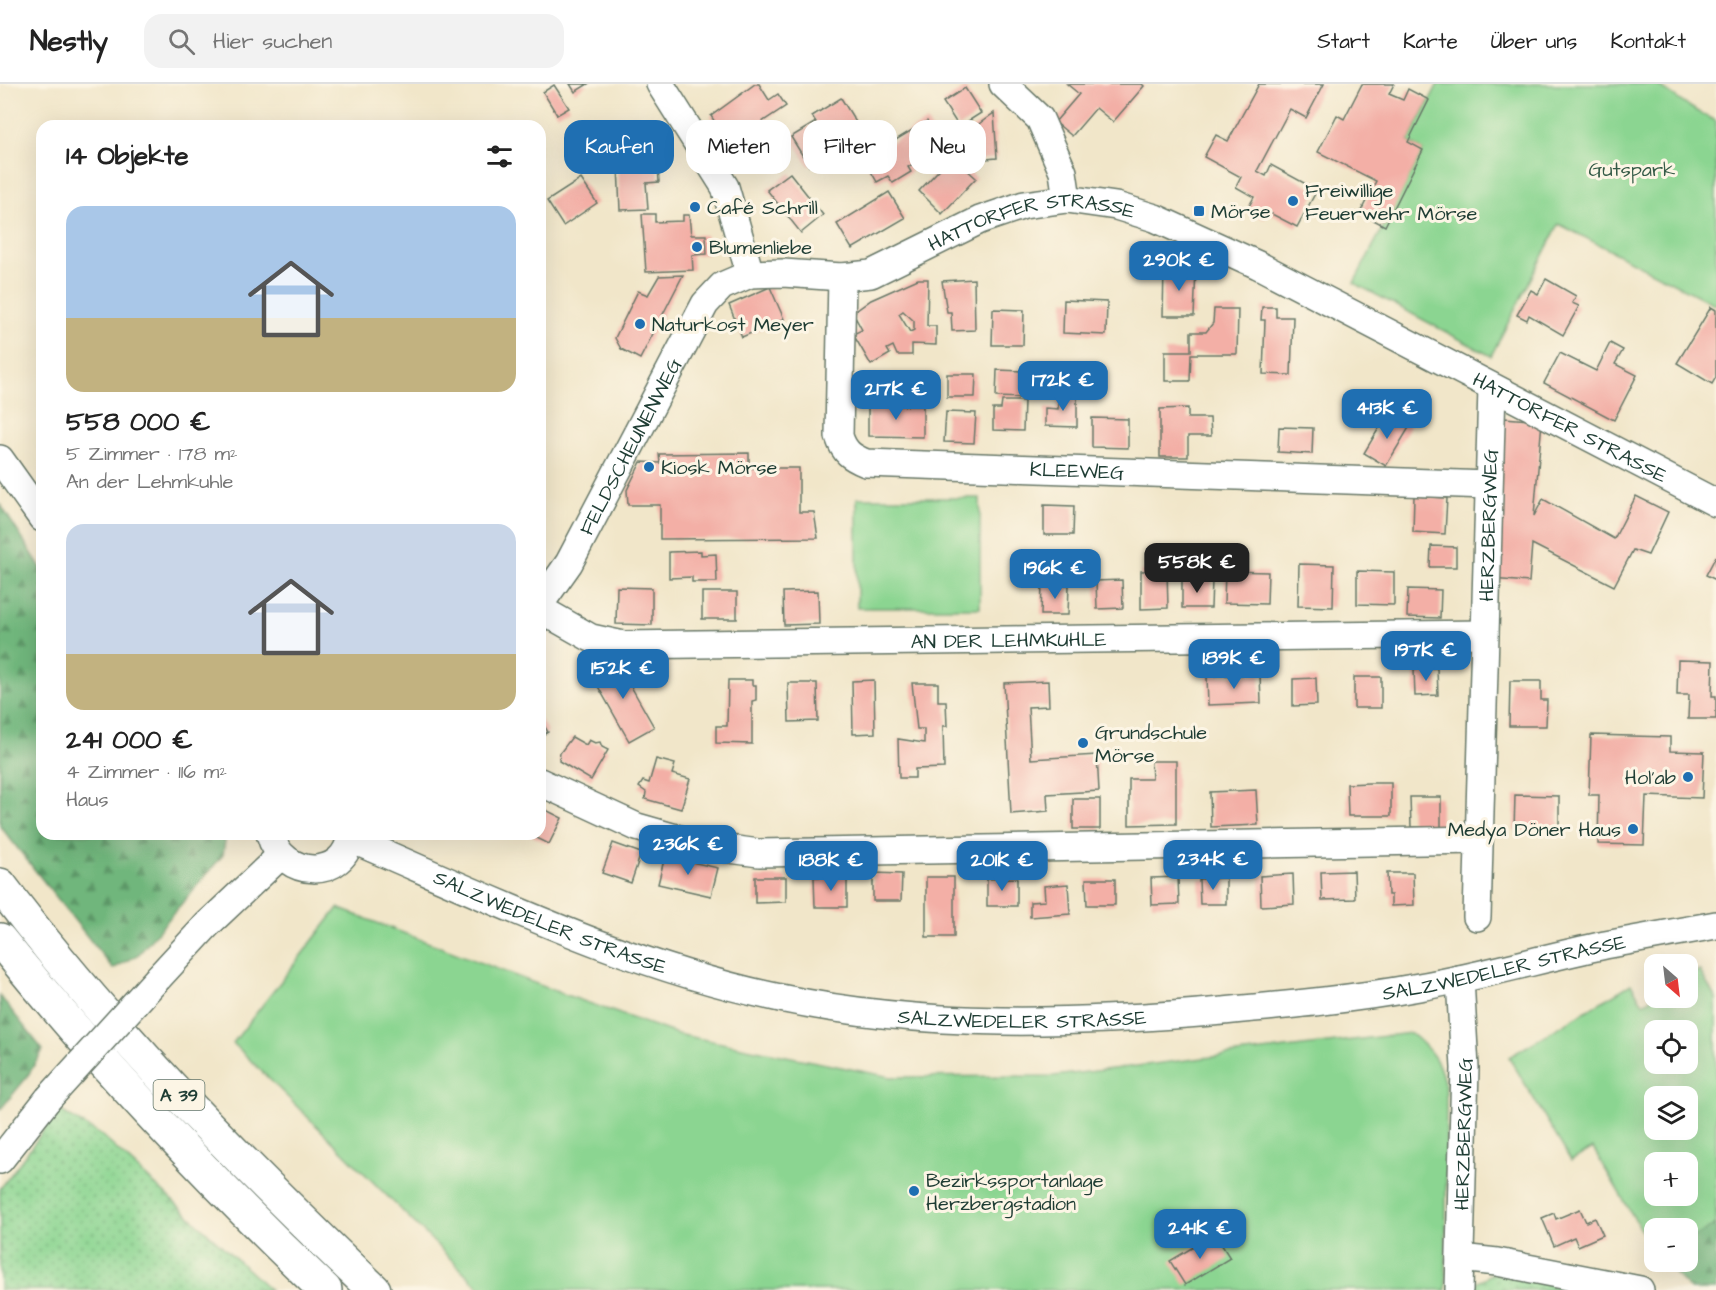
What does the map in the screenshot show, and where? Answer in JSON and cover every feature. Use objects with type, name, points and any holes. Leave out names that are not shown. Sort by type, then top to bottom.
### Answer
[{"type":"highway","name":"A 39","points":[[0,885],[68,971],[138,1050],[262,1184],[374,1290]]},
{"type":"highway","name":"A 39","points":[[0,940],[115,1075],[238,1206],[325,1290]]},
{"type":"street","points":[[660,84],[725,187],[750,274]]},
{"type":"street","points":[[1003,84],[1040,120],[1063,172],[1067,199]]},
{"type":"street","name":"HATTORFER STRASSE","points":[[750,274],[783,273],[842,277],[871,274],[980,220],[1024,205],[1067,199],[1116,206],[1155,218],[1191,233],[1391,333],[1492,388],[1716,503]]},
{"type":"street","name":"FELDSCHEUNENWEG","points":[[546,596],[569,563],[705,304],[722,286],[750,274]]},
{"type":"street","name":"KLEEWEG","points":[[842,277],[839,436],[847,453],[866,463],[1488,485]]},
{"type":"street","name":"HERZBERGWEG","points":[[1476,917],[1492,388]]},
{"type":"street","points":[[0,459],[36,510]]},
{"type":"street","name":"AN DER LEHMKUHLE","points":[[546,612],[591,638],[622,645],[1485,634]]},
{"type":"street","points":[[546,785],[636,827],[700,845],[759,853],[1478,840]]},
{"type":"street","name":"SALZWEDELER STRASSE","points":[[275,845],[292,866],[306,870],[321,869],[339,857],[349,840]]},
{"type":"street","name":"SALZWEDELER STRASSE","points":[[360,840],[536,919],[614,950],[776,997],[849,1012],[979,1021],[1041,1023],[1115,1021],[1337,1000],[1460,979],[1605,945],[1716,925]]},
{"type":"street","points":[[0,1160],[48,1099],[207,925],[275,845]]},
{"type":"street","name":"HERZBERGWEG","points":[[1459,1290],[1465,1068],[1460,979]]},
{"type":"street","points":[[1460,1258],[1497,1262],[1640,1290]]},
{"type":"green space","name":"Gutspark","points":[[1438,84],[1656,84],[1688,106],[1716,121],[1716,305],[1559,224],[1491,356],[1354,283],[1423,150],[1408,142]]},
{"type":"green space","points":[[857,498],[980,498],[980,608],[857,608]]},
{"type":"green space","points":[[0,504],[36,560],[36,840],[225,840],[223,855],[139,954],[113,969],[0,826]]},
{"type":"green space","name":"Bezirkssportanlage Herzbergstadion","points":[[338,908],[563,994],[677,1034],[891,1077],[1054,1076],[1411,1033],[1435,1059],[1442,1073],[1446,1092],[1446,1290],[482,1290],[233,1043]]},
{"type":"green space","points":[[1699,970],[1716,999],[1716,1224],[1698,1235],[1698,1218],[1644,1218],[1644,1235],[1593,1148],[1571,1161],[1509,1057],[1631,984],[1644,1008],[1698,1008]]},
{"type":"green space","points":[[0,996],[43,1050],[27,1077],[0,1110]]},
{"type":"green space","points":[[59,1110],[101,1135],[270,1290],[0,1290],[0,1189]]},
{"type":"green space","points":[[1716,1224],[1716,1290],[1691,1290],[1672,1272],[1698,1272],[1698,1235]]},
{"type":"green space","points":[[1492,1273],[1578,1290],[1470,1290],[1470,1287]]},
{"type":"building","points":[[570,84],[588,84],[575,92]]},
{"type":"building","points":[[755,84],[759,84],[769,100],[778,94],[786,106],[765,120],[714,120],[711,116]]},
{"type":"building","points":[[1067,84],[1142,84],[1144,86],[1113,122],[1096,108],[1072,136],[1055,122],[1079,94]]},
{"type":"building","points":[[1259,84],[1324,84],[1306,118],[1290,109],[1257,171],[1266,176],[1271,165],[1317,190],[1297,227],[1268,212],[1264,219],[1247,210],[1254,197],[1236,187],[1241,177],[1204,157],[1216,135],[1228,141]]},
{"type":"building","points":[[1362,84],[1394,84],[1389,94],[1403,100],[1408,89],[1429,100],[1408,142],[1423,150],[1385,226],[1360,213],[1376,181],[1318,152],[1337,115],[1344,119]]},
{"type":"building","points":[[554,85],[569,108],[557,115],[543,92]]},
{"type":"building","points":[[965,88],[981,113],[970,120],[955,120],[943,102]]},
{"type":"building","points":[[841,98],[855,120],[815,120],[812,116]]},
{"type":"building","points":[[994,113],[997,158],[986,159],[984,120]]},
{"type":"building","points":[[803,130],[803,156],[791,137]]},
{"type":"building","points":[[909,132],[909,173],[893,183],[888,176],[877,182],[872,174],[897,174],[897,139]]},
{"type":"building","points":[[618,174],[659,174],[659,182],[646,183],[648,209],[620,210]]},
{"type":"building","points":[[791,174],[823,215],[801,233],[767,190]]},
{"type":"building","points":[[935,174],[972,174],[976,178],[942,214],[919,191]]},
{"type":"building","points":[[581,179],[597,203],[563,226],[547,201]]},
{"type":"building","points":[[889,192],[905,218],[852,249],[837,224]]},
{"type":"building","points":[[642,214],[655,214],[655,222],[683,221],[683,215],[689,215],[691,235],[706,235],[707,254],[692,255],[693,270],[646,272]]},
{"type":"building","points":[[1164,268],[1196,269],[1194,316],[1163,316]]},
{"type":"building","name":"Naturkost Meyer","points":[[683,275],[640,359],[621,349],[615,338],[638,291],[648,295],[659,276]]},
{"type":"building","points":[[918,279],[928,279],[927,326],[936,326],[936,345],[912,344],[912,355],[897,355],[893,346],[887,349],[890,354],[871,365],[853,334],[862,330],[853,313],[871,300]],"holes":[[[903,311],[914,321],[914,330],[910,332],[899,314]]]},
{"type":"building","points":[[974,279],[975,330],[952,331],[951,312],[947,312],[942,281]]},
{"type":"building","points":[[1546,279],[1576,296],[1572,303],[1579,306],[1563,335],[1529,315],[1527,320],[1517,315],[1531,290],[1538,294]]},
{"type":"building","points":[[770,287],[784,319],[742,337],[729,305]]},
{"type":"building","points":[[1064,300],[1107,302],[1106,335],[1063,333]]},
{"type":"building","points":[[1262,307],[1276,307],[1276,317],[1293,317],[1291,375],[1263,374],[1265,320],[1261,320]]},
{"type":"building","points":[[1711,307],[1716,310],[1716,377],[1712,384],[1677,363]]},
{"type":"building","points":[[993,309],[1024,310],[1023,345],[992,345]]},
{"type":"building","points":[[1214,309],[1238,309],[1237,354],[1191,354],[1190,381],[1165,381],[1165,351],[1191,351],[1191,332],[1206,332],[1213,323]]},
{"type":"building","points":[[1610,343],[1623,350],[1615,364],[1637,375],[1614,420],[1544,383],[1560,353],[1596,371]]},
{"type":"building","points":[[997,370],[1023,371],[1023,398],[996,397]]},
{"type":"building","points":[[947,374],[976,374],[975,397],[947,397]]},
{"type":"building","points":[[1059,393],[1077,394],[1077,427],[1045,426],[1045,408],[1058,409]]},
{"type":"building","points":[[1002,401],[1024,401],[1023,431],[993,430],[993,409],[1001,409]]},
{"type":"building","points":[[868,406],[923,406],[923,437],[868,436]]},
{"type":"building","points":[[1188,408],[1188,418],[1210,418],[1211,436],[1188,436],[1188,457],[1160,457],[1160,409]]},
{"type":"building","points":[[946,412],[976,413],[974,443],[944,442]]},
{"type":"building","points":[[1388,413],[1410,426],[1386,466],[1364,453]]},
{"type":"building","points":[[1092,418],[1128,419],[1128,448],[1092,447]]},
{"type":"building","points":[[1504,418],[1542,421],[1534,516],[1543,499],[1614,539],[1636,496],[1668,512],[1648,555],[1633,550],[1614,586],[1532,544],[1529,582],[1491,579]]},
{"type":"building","points":[[1279,427],[1313,428],[1312,454],[1278,452]]},
{"type":"building","points":[[749,453],[749,468],[799,468],[799,512],[814,512],[818,538],[660,539],[660,505],[628,505],[627,490],[641,462],[660,463],[659,454]]},
{"type":"building","points":[[1414,496],[1447,498],[1445,534],[1413,532]]},
{"type":"building","points":[[1044,505],[1074,506],[1073,535],[1044,535]]},
{"type":"building","points":[[1431,546],[1456,547],[1456,567],[1430,567]]},
{"type":"building","points":[[701,551],[701,555],[716,554],[717,582],[692,582],[692,577],[669,578],[669,552]]},
{"type":"building","points":[[1716,556],[1716,580],[1706,575]]},
{"type":"building","points":[[1299,564],[1334,565],[1333,607],[1298,606]]},
{"type":"building","points":[[1167,570],[1168,608],[1141,609],[1141,571]]},
{"type":"building","points":[[1225,571],[1268,572],[1267,604],[1224,603]]},
{"type":"building","points":[[1357,571],[1394,572],[1394,605],[1357,604]]},
{"type":"building","points":[[1122,580],[1123,608],[1097,609],[1096,581]]},
{"type":"building","points":[[1182,580],[1212,580],[1211,608],[1182,608]]},
{"type":"building","points":[[1042,585],[1069,585],[1068,615],[1041,615]]},
{"type":"building","points":[[617,587],[652,588],[652,625],[616,624]]},
{"type":"building","points":[[1408,589],[1441,590],[1440,618],[1407,617]]},
{"type":"building","points":[[818,591],[819,624],[784,625],[783,592]]},
{"type":"building","points":[[702,592],[737,592],[737,619],[702,619]]},
{"type":"building","points":[[616,660],[654,727],[629,741],[591,674]]},
{"type":"building","points":[[1678,660],[1713,661],[1712,696],[1716,696],[1716,719],[1688,719],[1689,695],[1677,695]]},
{"type":"building","points":[[1437,668],[1438,695],[1415,696],[1414,669]]},
{"type":"building","points":[[1260,674],[1261,703],[1208,705],[1207,676]]},
{"type":"building","points":[[1354,677],[1381,677],[1381,708],[1354,708]]},
{"type":"building","points":[[1316,678],[1317,705],[1293,706],[1293,679]]},
{"type":"building","points":[[728,680],[752,680],[752,685],[756,685],[756,700],[752,701],[752,744],[716,743],[716,726],[727,726]]},
{"type":"building","points":[[874,680],[875,733],[853,734],[852,681]]},
{"type":"building","points":[[1048,681],[1049,706],[1028,707],[1031,759],[1097,755],[1099,791],[1047,794],[1048,811],[1011,814],[1004,683]]},
{"type":"building","points":[[1510,681],[1541,681],[1541,700],[1547,700],[1546,726],[1509,726]]},
{"type":"building","points":[[788,683],[817,683],[818,721],[789,722]]},
{"type":"building","points":[[912,683],[938,683],[938,701],[946,701],[947,726],[943,726],[944,768],[915,769],[915,778],[899,778],[898,739],[924,743],[924,729],[917,729]]},
{"type":"building","points":[[1591,735],[1670,737],[1670,751],[1704,752],[1702,798],[1646,796],[1644,845],[1598,844],[1599,795],[1589,795]]},
{"type":"building","points":[[572,737],[586,745],[589,740],[595,743],[600,742],[602,747],[608,750],[591,780],[559,761],[560,753]]},
{"type":"building","points":[[656,759],[675,764],[672,774],[690,779],[681,809],[645,799],[646,792],[639,787],[643,781],[649,783]]},
{"type":"building","points":[[1151,761],[1176,761],[1176,824],[1129,825],[1129,779],[1152,779]]},
{"type":"building","points":[[1391,783],[1391,816],[1348,816],[1347,784]]},
{"type":"building","points":[[1256,790],[1258,825],[1211,827],[1210,792]]},
{"type":"building","points":[[1515,795],[1559,796],[1559,830],[1514,830]]},
{"type":"building","points":[[1410,797],[1441,797],[1441,827],[1411,827]]},
{"type":"building","points":[[1073,799],[1100,799],[1100,829],[1073,829]]},
{"type":"building","points":[[546,810],[562,818],[549,844],[541,840],[546,840]]},
{"type":"building","points":[[613,843],[641,853],[631,883],[602,873]]},
{"type":"building","points":[[665,856],[718,868],[711,896],[658,884]]},
{"type":"building","points":[[1354,871],[1355,899],[1322,900],[1321,872]]},
{"type":"building","points":[[873,873],[902,874],[901,901],[873,901]]},
{"type":"building","points":[[1387,873],[1413,873],[1414,905],[1391,906]]},
{"type":"building","points":[[1293,874],[1294,904],[1261,906],[1260,876]]},
{"type":"building","points":[[847,876],[847,907],[815,907],[814,877]]},
{"type":"building","points":[[755,877],[786,877],[786,902],[755,903]]},
{"type":"building","points":[[926,877],[954,877],[954,937],[926,937]]},
{"type":"building","points":[[1178,877],[1179,904],[1152,905],[1151,878]]},
{"type":"building","points":[[1017,878],[1017,906],[987,906],[987,879]]},
{"type":"building","points":[[1226,878],[1226,904],[1200,904],[1199,879]]},
{"type":"building","points":[[1086,879],[1115,879],[1115,905],[1087,905]]},
{"type":"building","points":[[1068,884],[1070,914],[1030,917],[1030,902],[1045,901],[1044,886]]},
{"type":"building","points":[[1580,1209],[1586,1222],[1595,1218],[1603,1235],[1578,1246],[1574,1237],[1554,1246],[1542,1218],[1554,1213],[1556,1219]]},
{"type":"building","points":[[1215,1234],[1230,1258],[1185,1285],[1170,1261]]},
{"type":"place","name":"Freiwillige Feuerwehr Mörse","points":[[1293,201]]},
{"type":"place","name":"Café Schrill","points":[[695,207]]},
{"type":"place","name":"Mörse","points":[[1199,211]]},
{"type":"place","name":"Blumenliebe","points":[[697,247]]},
{"type":"place","name":"Naturkost Meyer","points":[[640,324]]},
{"type":"place","name":"Kiosk Mörse","points":[[649,467]]},
{"type":"place","name":"Grundschule Mörse","points":[[1083,743]]},
{"type":"place","name":"Hol'ab","points":[[1688,777]]},
{"type":"place","name":"Medya Döner Haus","points":[[1633,829]]},
{"type":"place","name":"Bezirkssportanlage Herzbergstadion","points":[[914,1191]]}]
